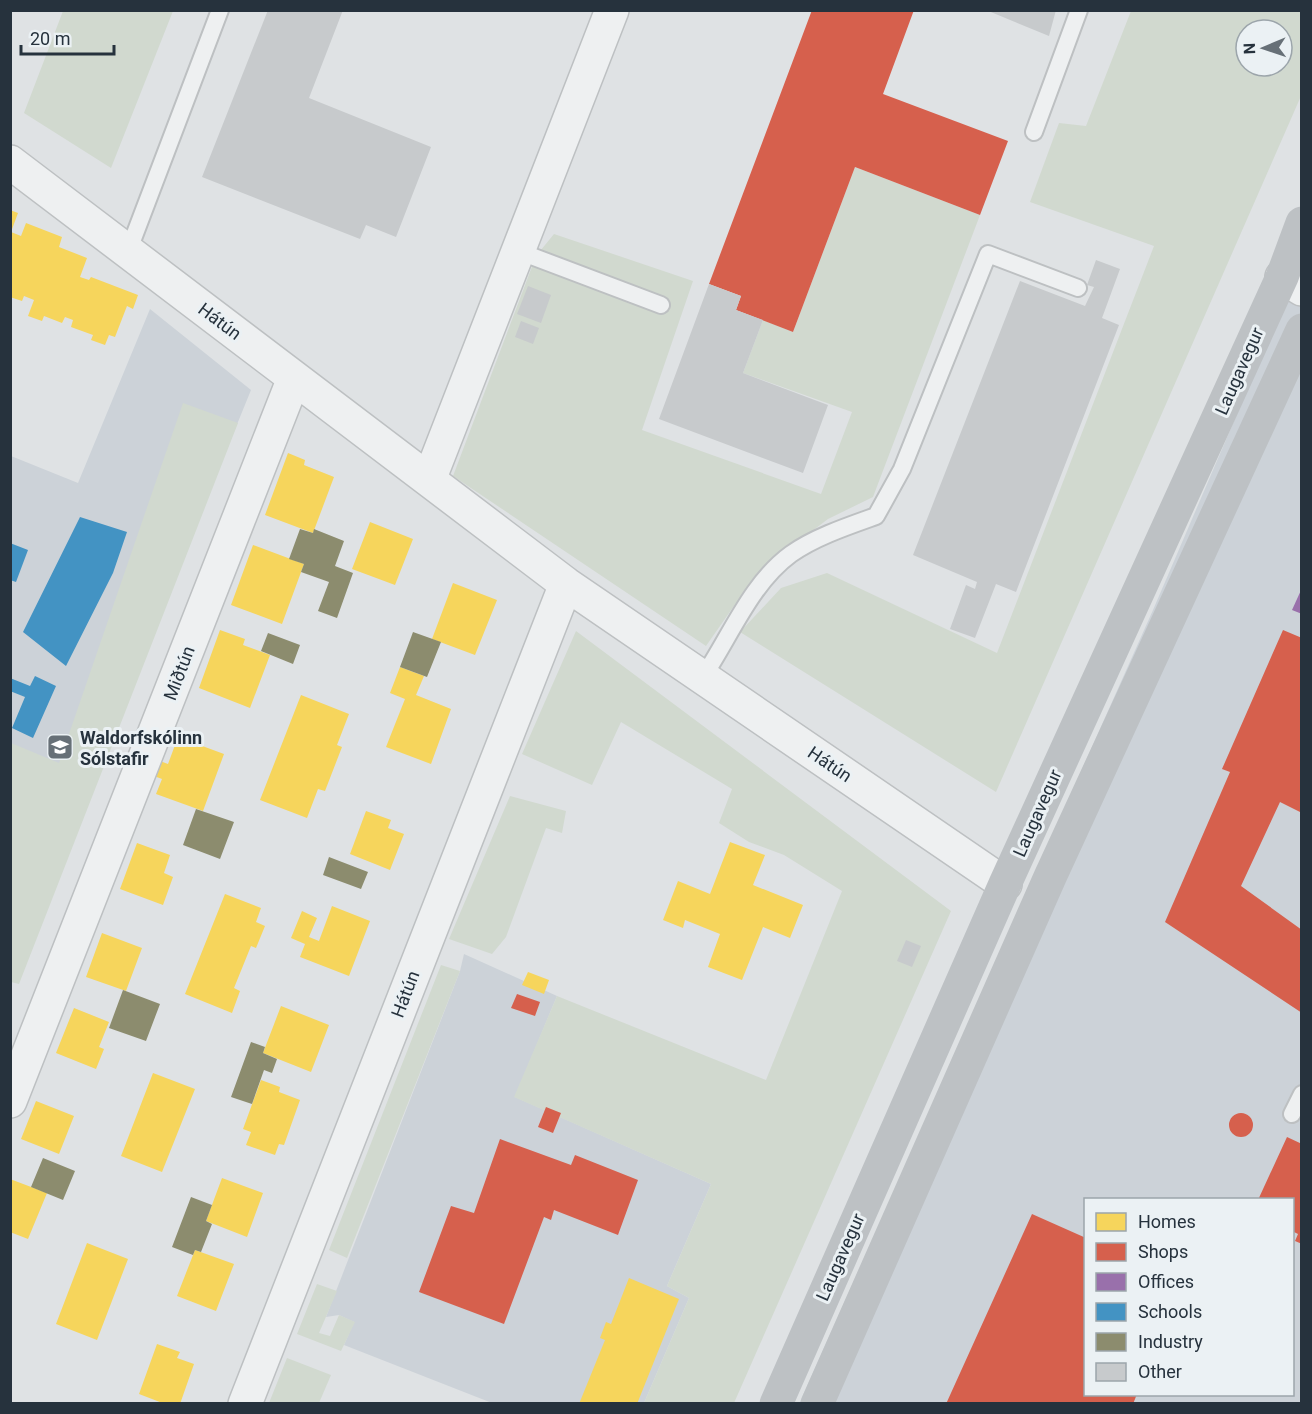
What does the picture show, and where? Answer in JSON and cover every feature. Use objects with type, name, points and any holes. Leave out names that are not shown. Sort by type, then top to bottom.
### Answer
[{"type":"main road","name":"Laugavegur","points":[[776,1404],[1005,884],[1292,283],[1302,223]]},
{"type":"main road","points":[[817,1404],[1050,878],[1302,330]]},
{"type":"street","points":[[429,480],[612,10]]},
{"type":"street","name":"Hátún","points":[[10,162],[566,584],[1005,884]]},
{"type":"street","name":"Miðtún","points":[[10,1101],[294,378]]},
{"type":"street","name":"Hátún","points":[[245,1404],[566,584]]},
{"type":"lane","points":[[128,252],[220,10]]},
{"type":"lane","points":[[1034,132],[1079,10]]},
{"type":"lane","points":[[518,251],[661,305]]},
{"type":"lane","points":[[703,677],[761,584],[791,554],[843,528],[876,516],[902,469],[988,254],[1078,288]]},
{"type":"lane","points":[[1292,1114],[1302,1094]]},
{"type":"shaded area","points":[[63,11],[173,11],[111,168],[24,113]]},
{"type":"shaded area","points":[[1131,11],[1301,11],[1301,96],[996,792],[740,632],[781,588],[827,573],[997,653],[1154,246],[1030,202],[1059,123],[1086,126]]},
{"type":"shaded area","points":[[855,167],[980,215],[873,497],[828,519],[757,573],[706,646],[453,476],[536,256],[554,234],[693,281],[642,430],[821,494],[852,412],[743,373],[763,320],[793,332]]},
{"type":"shaded area","points":[[1301,265],[1301,1403],[799,1404],[1153,610]]},
{"type":"shaded area","name":"Waldorfskólinn Sólstafir","points":[[150,309],[251,390],[190,540],[11,953],[11,456],[78,483]]},
{"type":"shaded area","points":[[183,403],[238,423],[19,984],[11,982],[11,743],[59,763]]},
{"type":"shaded area","points":[[576,631],[951,911],[734,1403],[644,1403],[689,1298],[667,1286],[711,1184],[514,1097],[557,996],[766,1080],[842,891],[784,855],[749,842],[719,823],[732,789],[621,722],[592,785],[522,754]]},
{"type":"shaded area","points":[[510,796],[566,811],[562,833],[546,828],[506,937],[492,954],[449,939]]},
{"type":"shaded area","points":[[464,954],[557,996],[515,1097],[711,1184],[667,1286],[689,1298],[644,1403],[492,1403],[344,1345],[354,1322],[339,1315],[326,1317],[460,971]]},
{"type":"shaded area","points":[[441,965],[460,971],[347,1258],[329,1250]]},
{"type":"shaded area","points":[[317,1284],[337,1291],[319,1333],[330,1336],[339,1315],[355,1322],[341,1351],[297,1334]]},
{"type":"shaded area","points":[[287,1358],[331,1375],[319,1403],[269,1403]]},
{"type":"building: Homes","points":[[10,210],[18,213],[11,232],[21,236],[26,223],[62,237],[59,247],[87,258],[80,277],[89,280],[91,277],[138,295],[133,309],[127,306],[115,337],[109,335],[105,345],[91,340],[93,335],[71,327],[73,320],[65,317],[62,323],[44,316],[42,321],[28,316],[34,300],[24,296],[22,301],[10,297]]},
{"type":"building: Homes","points":[[288,453],[305,460],[304,465],[334,477],[313,533],[265,515]]},
{"type":"building: Homes","points":[[370,522],[413,539],[395,585],[352,569]]},
{"type":"building: Homes","points":[[253,545],[304,564],[282,624],[231,605]]},
{"type":"building: Homes","points":[[453,583],[497,600],[475,655],[432,639]]},
{"type":"building: Homes","points":[[220,630],[245,639],[243,645],[270,655],[250,708],[199,688]]},
{"type":"building: Homes","points":[[400,667],[424,676],[416,695],[451,709],[431,764],[386,747],[405,699],[390,693]]},
{"type":"building: Homes","points":[[301,695],[349,714],[337,745],[342,747],[325,791],[318,789],[307,818],[260,800]]},
{"type":"building: Homes","points":[[178,737],[224,754],[203,811],[156,794],[162,779],[154,776],[160,761],[168,764]]},
{"type":"building: Homes","points":[[366,811],[391,820],[388,828],[404,834],[390,870],[350,854]]},
{"type":"building: Homes","points":[[730,842],[765,855],[753,885],[803,905],[790,938],[763,927],[742,980],[708,967],[720,934],[685,920],[683,928],[663,920],[678,881],[710,894]]},
{"type":"building: Homes","points":[[137,843],[170,855],[164,873],[173,877],[163,905],[120,889]]},
{"type":"building: Homes","points":[[225,894],[261,908],[256,922],[265,926],[256,948],[251,946],[234,988],[240,991],[232,1013],[185,994]]},
{"type":"building: Homes","points":[[332,906],[370,921],[349,976],[300,957],[305,944],[291,938],[302,911],[317,918],[309,937],[319,941]]},
{"type":"building: Homes","points":[[102,933],[142,948],[126,991],[86,977]]},
{"type":"building: Homes","points":[[528,972],[549,980],[544,994],[522,985]]},
{"type":"building: Homes","points":[[281,1006],[329,1025],[311,1072],[263,1053]]},
{"type":"building: Homes","points":[[74,1008],[109,1022],[99,1047],[104,1049],[96,1069],[56,1053]]},
{"type":"building: Homes","points":[[153,1073],[195,1089],[162,1172],[121,1156]]},
{"type":"building: Homes","points":[[261,1080],[280,1087],[279,1092],[300,1100],[284,1145],[279,1144],[275,1155],[246,1145],[251,1132],[243,1129]]},
{"type":"building: Homes","points":[[36,1101],[74,1116],[59,1154],[21,1139]]},
{"type":"building: Homes","points":[[222,1178],[263,1193],[247,1237],[206,1221]]},
{"type":"building: Homes","points":[[10,1179],[47,1193],[28,1239],[10,1232]]},
{"type":"building: Homes","points":[[87,1243],[128,1259],[97,1340],[56,1324]]},
{"type":"building: Homes","points":[[195,1250],[234,1264],[216,1311],[177,1296]]},
{"type":"building: Homes","points":[[629,1278],[679,1299],[637,1404],[579,1404],[605,1340],[600,1338],[606,1322],[611,1324]]},
{"type":"building: Homes","points":[[157,1344],[180,1352],[177,1358],[194,1364],[180,1404],[165,1404],[139,1394]]},
{"type":"building: Shops","points":[[812,10],[914,10],[883,94],[1008,141],[980,215],[855,167],[793,332],[736,310],[741,296],[709,284]]},
{"type":"building: Shops","points":[[1283,630],[1302,638],[1302,808],[1300,812],[1280,802],[1241,886],[1302,930],[1302,1013],[1165,922],[1230,772],[1222,769]]},
{"type":"building: Shops","points":[[517,994],[540,1002],[535,1016],[511,1008]]},
{"type":"building: Shops","points":[[546,1107],[561,1113],[553,1133],[538,1127]]},
{"type":"building: Shops","points":[[1241,1113],[1246,1114],[1252,1120],[1252,1130],[1246,1136],[1241,1137],[1236,1136],[1230,1130],[1229,1125],[1230,1120],[1236,1114]]},
{"type":"building: Shops","points":[[1287,1137],[1302,1144],[1302,1244],[1295,1241],[1298,1234],[1294,1232],[1294,1198],[1259,1198]]},
{"type":"building: Shops","points":[[500,1139],[571,1165],[575,1155],[638,1180],[618,1235],[554,1210],[551,1220],[544,1217],[504,1324],[419,1292],[451,1206],[474,1213]]},
{"type":"building: Shops","points":[[1032,1214],[1084,1237],[1084,1396],[1136,1396],[1133,1404],[946,1404]]},
{"type":"building: Offices","points":[[1302,588],[1302,614],[1292,610]]},
{"type":"building: Schools","points":[[80,517],[127,532],[113,573],[66,666],[23,632]]},
{"type":"building: Schools","points":[[10,543],[28,550],[16,582],[10,580]]},
{"type":"building: Schools","points":[[35,676],[56,686],[33,738],[12,728],[25,697],[10,691],[10,678],[30,686]]},
{"type":"building: Industry","points":[[300,529],[313,533],[314,529],[344,541],[335,566],[353,573],[337,618],[318,611],[329,582],[301,572],[304,564],[289,559]]},
{"type":"building: Industry","points":[[413,632],[441,642],[427,677],[400,667]]},
{"type":"building: Industry","points":[[268,633],[300,645],[293,664],[261,651]]},
{"type":"building: Industry","points":[[196,809],[234,822],[220,859],[183,845]]},
{"type":"building: Industry","points":[[329,857],[368,872],[361,889],[323,875]]},
{"type":"building: Industry","points":[[123,990],[160,1004],[146,1041],[109,1028]]},
{"type":"building: Industry","points":[[251,1042],[265,1047],[263,1053],[277,1059],[272,1073],[264,1070],[252,1104],[231,1097]]},
{"type":"building: Industry","points":[[43,1158],[75,1171],[63,1200],[31,1187]]},
{"type":"building: Industry","points":[[191,1197],[212,1205],[206,1221],[212,1224],[201,1252],[195,1250],[193,1255],[172,1247]]},
{"type":"building: Other","points":[[268,10],[343,10],[309,98],[431,147],[396,237],[366,225],[360,239],[202,177]]},
{"type":"building: Other","points":[[986,10],[1056,10],[1049,36]]},
{"type":"building: Other","points":[[1096,260],[1120,269],[1102,318],[1119,325],[1016,592],[996,584],[975,638],[950,629],[966,585],[975,589],[977,582],[913,555],[1020,281],[1085,306],[1094,287],[1087,285]]},
{"type":"building: Other","points":[[709,284],[741,296],[736,310],[763,320],[743,373],[828,405],[803,473],[659,419]]},
{"type":"building: Other","points":[[528,286],[551,295],[541,323],[517,314]]},
{"type":"building: Other","points":[[521,321],[539,328],[533,344],[515,337]]},
{"type":"building: Other","points":[[906,940],[921,946],[912,967],[897,961]]},
{"type":"place","name":"Waldorfskólinn Sólstafir","points":[[60,747]]}]
